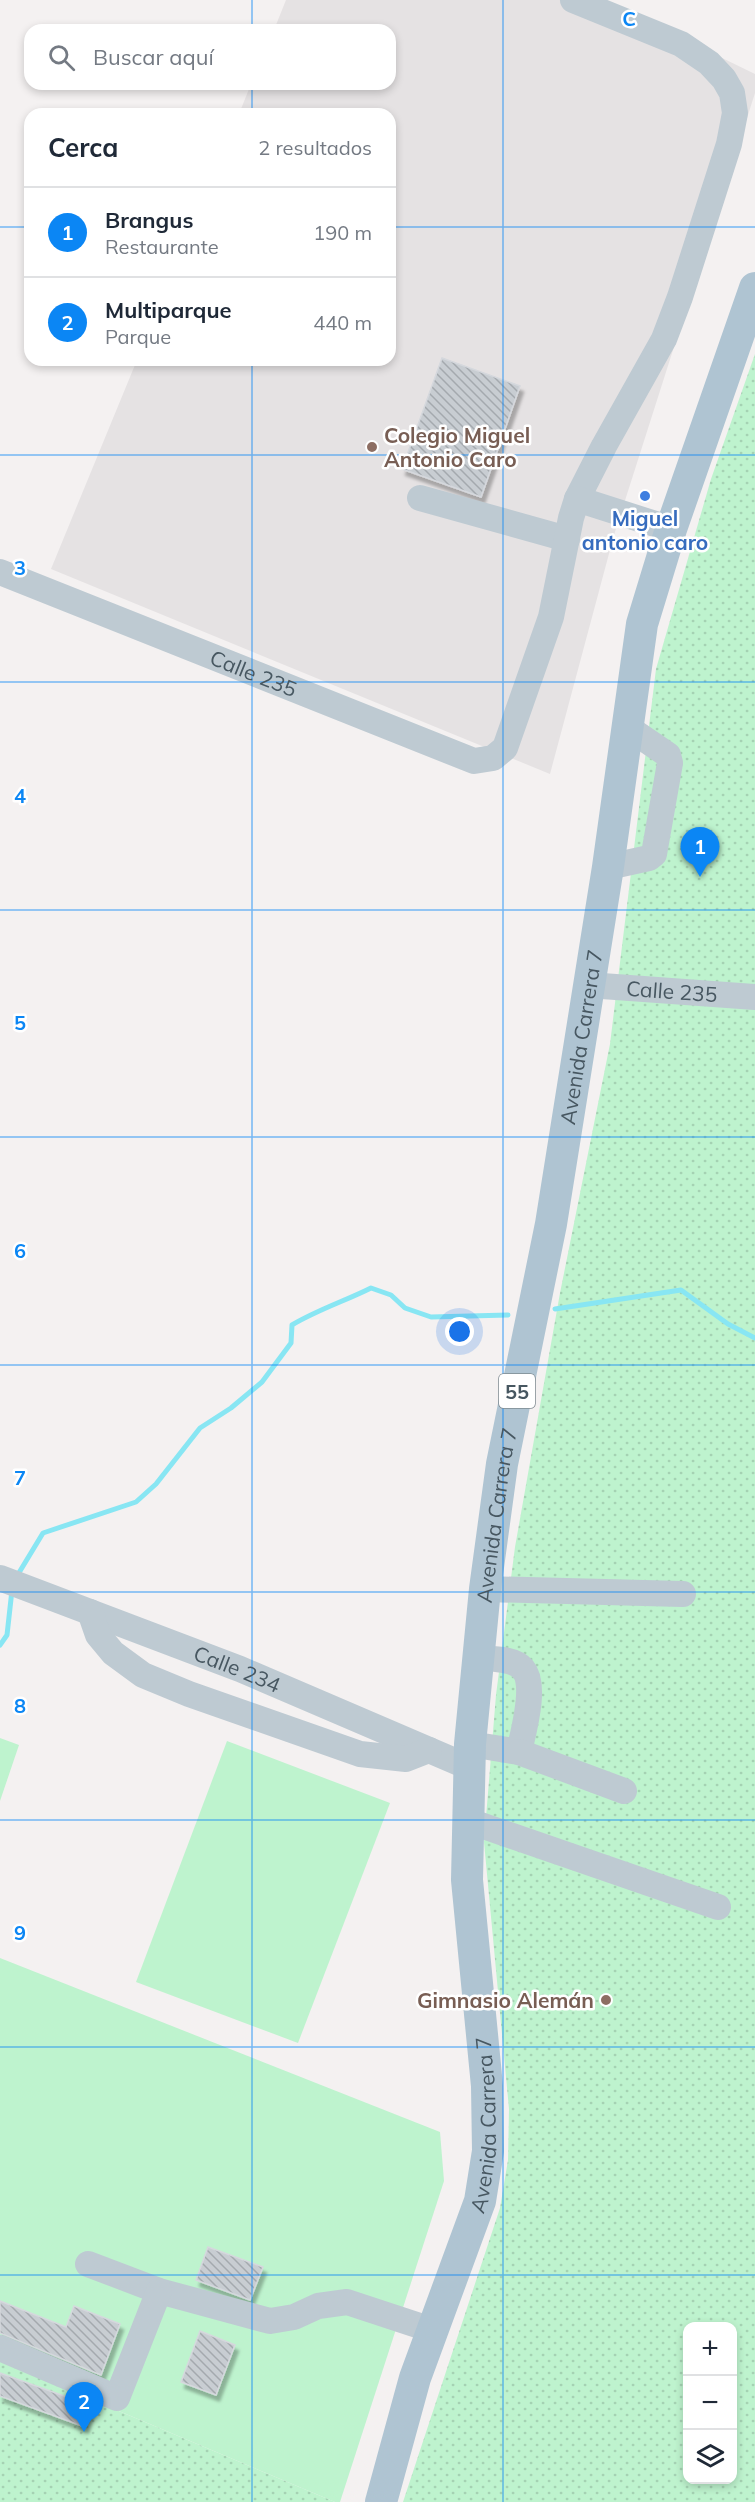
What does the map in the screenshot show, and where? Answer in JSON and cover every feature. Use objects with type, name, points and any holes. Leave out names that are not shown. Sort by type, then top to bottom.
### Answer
[{"type":"main road","name":"Avenida Carrera 7","points":[[381,2502],[415,2378],[480,2200],[488,2151],[487,2086],[467,1880],[471,1756],[478,1658],[502,1464],[551,1224],[608,867],[642,624],[670,529],[755,288]]},
{"type":"street","points":[[420,498],[567,539],[578,499],[604,446],[664,339],[680,297],[729,144],[735,113],[732,93],[709,63],[681,44],[573,0]]},
{"type":"street","points":[[578,499],[670,529]]},
{"type":"street","name":"Calle 235","points":[[0,572],[474,761],[494,758],[505,748],[551,617],[567,539]]},
{"type":"street","points":[[608,867],[649,858],[654,854],[669,763],[668,755],[627,727]]},
{"type":"street","name":"Calle 235","points":[[588,986],[755,997]]},
{"type":"street","name":"Calle 234","points":[[0,1578],[240,1669],[429,1750],[471,1756],[519,1752],[624,1791]]},
{"type":"street","points":[[485,1590],[683,1594]]},
{"type":"street","points":[[90,1611],[98,1635],[113,1653],[143,1675],[189,1694],[360,1754],[406,1759],[429,1750]]},
{"type":"street","points":[[478,1658],[510,1661],[523,1669],[528,1679],[528,1708],[519,1752]]},
{"type":"street","points":[[469,1821],[718,1907]]},
{"type":"street","points":[[88,2264],[159,2292],[270,2320],[294,2317],[318,2306],[347,2302],[432,2330]]},
{"type":"street","points":[[0,2348],[117,2398],[159,2292]]},
{"type":"shaded area","name":"Colegio Miguel Antonio Caro","points":[[286,0],[603,0],[755,74],[755,93],[614,535],[550,774],[51,569],[135,366],[396,366],[396,108],[241,108],[249,90],[396,90],[396,24],[276,24]]},
{"type":"green space","points":[[755,354],[755,2502],[403,2502],[500,2208],[508,2160],[509,2109],[484,1842],[496,1695],[515,1547],[560,1293],[610,1044],[656,669],[711,479]]},
{"type":"green space","points":[[0,1738],[19,1745],[0,1801]]},
{"type":"green space","points":[[227,1741],[390,1803],[298,2043],[136,1982]]},
{"type":"green space","points":[[0,1958],[440,2132],[444,2181],[340,2502],[335,2502],[0,2361]]},
{"type":"green space","points":[[0,2361],[335,2502],[0,2502]]},
{"type":"building","points":[[442,358],[520,386],[481,497],[402,469]]},
{"type":"building","points":[[208,2247],[263,2267],[250,2300],[196,2280]]},
{"type":"building","points":[[0,2301],[66,2327],[74,2306],[120,2324],[101,2375],[0,2333]]},
{"type":"building","points":[[200,2331],[235,2345],[216,2395],[181,2382]]},
{"type":"building","points":[[0,2373],[92,2406],[85,2427],[0,2396]]},
{"type":"waterway","points":[[17,1576],[43,1533],[136,1502],[156,1484],[200,1428],[231,1408],[262,1382],[291,1343],[292,1325],[371,1288],[391,1295],[405,1308],[431,1317],[508,1315]]},
{"type":"waterway","points":[[555,1309],[681,1290],[728,1324],[755,1338]]},
{"type":"waterway","points":[[0,1645],[7,1635],[12,1590]]},
{"type":"place","name":"Colegio Miguel Antonio Caro","points":[[372,447]]},
{"type":"place","name":"Miguel antonio caro","points":[[645,496]]},
{"type":"place","name":"Brangus","points":[[700,877]]},
{"type":"place","name":"Gimnasio Alemán","points":[[606,2000]]},
{"type":"place","name":"Multiparque","points":[[84,2432]]}]
